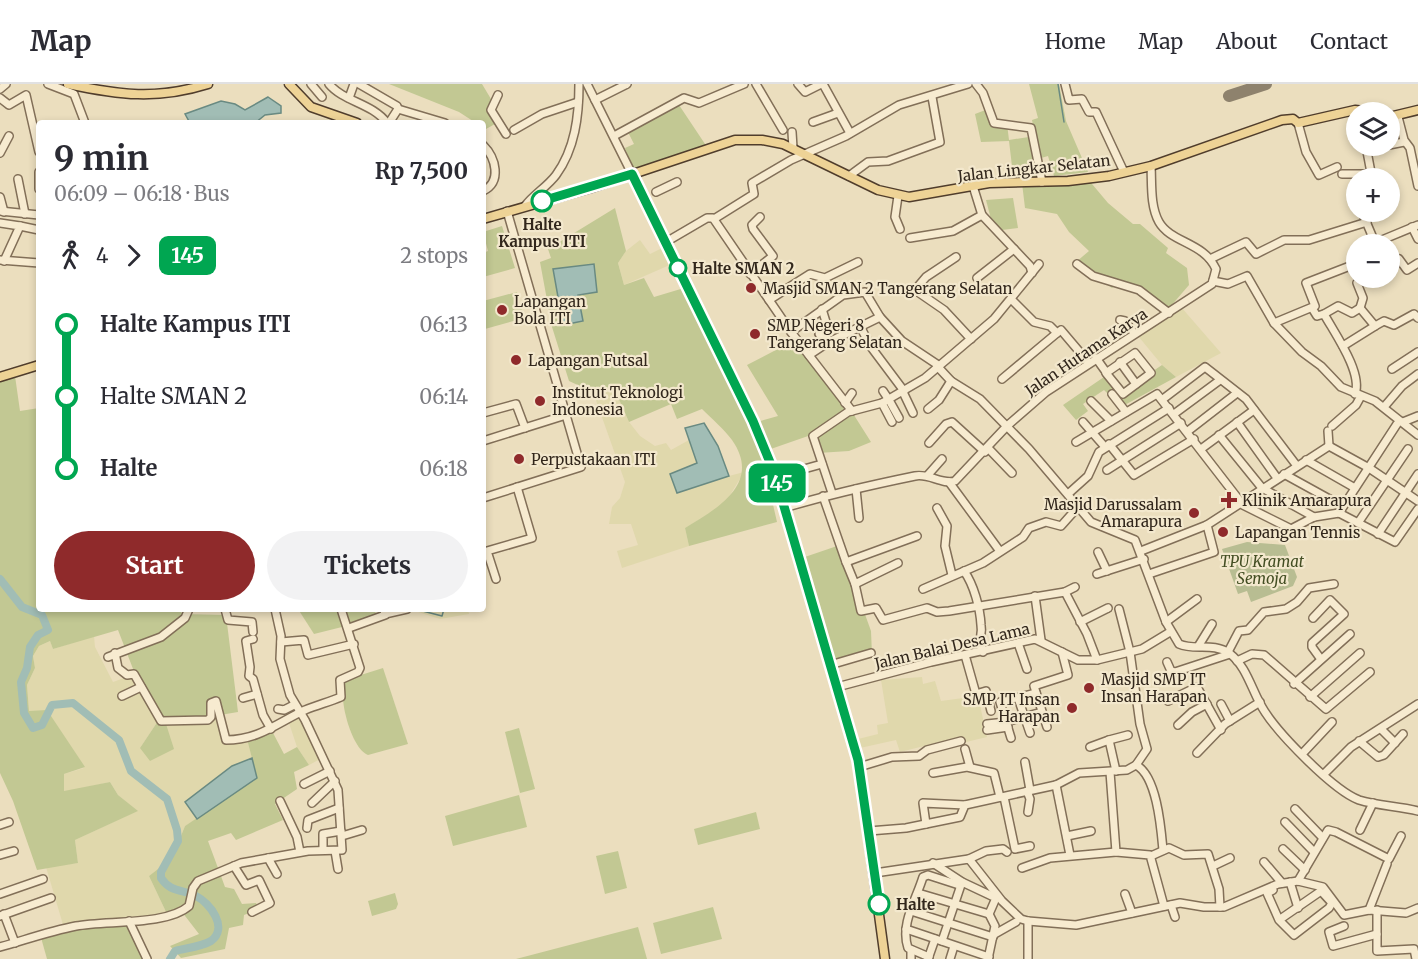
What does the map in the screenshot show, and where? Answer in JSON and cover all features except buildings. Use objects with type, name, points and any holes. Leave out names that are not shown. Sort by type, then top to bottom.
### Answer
[{"type":"main road","points":[[68,84],[148,96],[185,91],[208,84]]},
{"type":"main road","points":[[289,84],[311,107],[348,120]]},
{"type":"main road","points":[[1400,115],[1418,110]]},
{"type":"main road","name":"Jalan Lingkar Selatan","points":[[486,218],[735,140],[762,140],[794,148],[849,176],[898,196],[973,186],[1081,180],[1151,166],[1282,120],[1293,119],[1298,123],[1346,113]]},
{"type":"main road","points":[[632,174],[753,421],[775,477],[859,767],[885,959]]},
{"type":"main road","points":[[0,377],[36,365]]},
{"type":"street","points":[[0,89],[6,84]]},
{"type":"street","points":[[48,84],[73,93],[84,120]]},
{"type":"street","points":[[312,84],[322,97]]},
{"type":"street","points":[[329,84],[349,98],[368,106],[384,120]]},
{"type":"street","points":[[349,98],[354,84]]},
{"type":"street","points":[[358,84],[398,109],[435,120]]},
{"type":"street","points":[[525,206],[555,176],[567,155],[575,131],[579,84]]},
{"type":"street","points":[[587,84],[632,174]]},
{"type":"street","points":[[596,100],[627,84]]},
{"type":"street","points":[[614,136],[684,98],[699,103],[744,84]]},
{"type":"street","points":[[756,84],[783,130]]},
{"type":"street","points":[[798,84],[805,92],[822,84],[835,103],[850,133]]},
{"type":"street","points":[[666,242],[707,218],[714,219],[754,194],[752,183],[807,153],[850,133],[898,105],[932,97],[964,84]]},
{"type":"street","points":[[976,84],[983,93],[994,123],[1031,128],[1042,182]]},
{"type":"street","points":[[1065,84],[1069,100],[1082,99],[1089,112],[1096,112],[1124,172]]},
{"type":"street","points":[[498,95],[491,111],[506,134]]},
{"type":"street","points":[[0,98],[9,105],[26,96],[36,139]]},
{"type":"street","points":[[849,176],[868,162],[888,161],[940,141],[932,97]]},
{"type":"street","points":[[514,130],[542,114],[578,102]]},
{"type":"street","points":[[390,120],[398,109]]},
{"type":"street","points":[[813,122],[838,113]]},
{"type":"street","points":[[1298,123],[1306,152],[1319,175],[1337,166]]},
{"type":"street","points":[[792,132],[794,148]]},
{"type":"street","points":[[1400,132],[1404,142],[1410,148],[1418,186]]},
{"type":"street","points":[[0,151],[9,136]]},
{"type":"street","points":[[1400,143],[1404,142]]},
{"type":"street","points":[[486,149],[496,170],[494,181],[486,188]]},
{"type":"street","points":[[1151,166],[1154,205],[1161,225],[1210,259],[1216,269],[1213,282],[1228,284],[1248,276],[1274,323],[1341,387],[1384,408],[1418,435]]},
{"type":"street","points":[[1342,174],[1346,174]]},
{"type":"street","points":[[18,179],[25,214]]},
{"type":"street","points":[[656,192],[676,182]]},
{"type":"street","points":[[546,186],[554,197]]},
{"type":"street","points":[[973,186],[982,215],[1030,266],[1032,273]]},
{"type":"street","points":[[898,196],[895,218],[900,229]]},
{"type":"street","points":[[0,197],[2,211],[36,215]]},
{"type":"street","points":[[486,497],[581,467],[507,211]]},
{"type":"street","points":[[910,238],[953,231],[982,215]]},
{"type":"street","points":[[750,274],[774,256],[753,229],[752,225],[760,217]]},
{"type":"street","points":[[714,219],[791,332],[852,411]]},
{"type":"street","points":[[1210,259],[1246,242],[1256,254],[1284,240],[1309,240],[1367,222],[1371,234]]},
{"type":"street","points":[[0,223],[36,230]]},
{"type":"street","points":[[20,226],[2,261],[36,263]]},
{"type":"street","points":[[1398,234],[1415,226],[1418,239]]},
{"type":"street","points":[[977,278],[1014,249]]},
{"type":"street","points":[[956,257],[926,277],[915,290],[944,310],[971,339]]},
{"type":"street","points":[[1400,260],[1407,270],[1418,263]]},
{"type":"street","points":[[769,300],[810,274],[825,278],[858,262]]},
{"type":"street","points":[[832,493],[813,435],[852,411],[886,401],[903,392],[971,339],[1012,300],[1039,264]]},
{"type":"street","points":[[1077,264],[1094,276],[1139,290],[1169,313]]},
{"type":"street","points":[[1274,323],[1312,308],[1315,303],[1306,283],[1346,268]]},
{"type":"street","name":"Jalan Hutama Karya","points":[[949,482],[962,477],[1007,426],[1046,392],[1213,282]]},
{"type":"street","points":[[1312,308],[1317,316],[1340,306],[1352,313],[1360,308],[1363,298],[1359,288]]},
{"type":"street","points":[[791,332],[843,295],[864,291],[880,316],[902,340],[938,365],[951,381],[980,399],[1097,526],[1121,532],[1135,540],[1170,632],[1181,645],[1199,645],[1229,653],[1248,677],[1260,702],[1277,728],[1324,774],[1353,797],[1418,811]]},
{"type":"street","points":[[1012,300],[1034,322],[1050,326],[1058,333]]},
{"type":"street","points":[[1360,308],[1375,326]]},
{"type":"street","points":[[822,309],[826,322],[819,334],[827,343]]},
{"type":"street","points":[[1324,314],[1343,346],[1358,381],[1356,405],[1330,428],[1329,446]]},
{"type":"street","points":[[1343,346],[1384,321],[1394,325],[1414,314],[1418,318]]},
{"type":"street","points":[[809,356],[827,343],[861,328],[880,316]]},
{"type":"street","points":[[1120,320],[1125,321],[1134,333]]},
{"type":"street","points":[[861,328],[871,347],[903,392],[913,413]]},
{"type":"street","points":[[1002,380],[1061,330],[1089,363]]},
{"type":"street","points":[[1392,369],[1418,352]]},
{"type":"street","points":[[1096,358],[1106,372],[1123,394],[1151,372],[1136,353],[1106,372]]},
{"type":"street","points":[[1120,362],[1136,384]]},
{"type":"street","points":[[1162,399],[1205,367],[1220,381],[1246,399],[1297,466]]},
{"type":"street","points":[[1384,408],[1402,386],[1418,374]]},
{"type":"street","points":[[928,409],[939,400],[951,381]]},
{"type":"street","points":[[1068,494],[1088,476],[1094,457],[1107,446],[1172,411],[1220,381]]},
{"type":"street","points":[[883,391],[892,422]]},
{"type":"street","points":[[845,403],[852,393]]},
{"type":"street","points":[[1188,431],[1237,393]]},
{"type":"street","points":[[1112,394],[1126,412]]},
{"type":"street","points":[[1076,442],[1156,394],[1188,431],[1240,502],[1249,509],[1291,529],[1314,517],[1340,510],[1400,423],[1418,416]]},
{"type":"street","points":[[886,401],[899,418]]},
{"type":"street","points":[[1091,401],[1111,421]]},
{"type":"street","points":[[486,412],[516,404],[525,428]]},
{"type":"street","points":[[1201,448],[1254,410]]},
{"type":"street","points":[[486,440],[566,415]]},
{"type":"street","points":[[929,443],[946,424],[952,422],[1012,473]]},
{"type":"street","points":[[1083,422],[1134,475],[1194,440]]},
{"type":"street","points":[[1237,422],[1281,476],[1340,510],[1358,524],[1392,542],[1397,541],[1418,509]]},
{"type":"street","points":[[1107,470],[1181,423]]},
{"type":"street","points":[[1219,435],[1262,488],[1314,517]]},
{"type":"street","points":[[1329,446],[1369,468],[1418,501]]},
{"type":"street","points":[[1141,551],[1207,525],[1329,446]]},
{"type":"street","points":[[1358,524],[1408,449]]},
{"type":"street","points":[[927,476],[942,459]]},
{"type":"street","points":[[1306,460],[1355,488]]},
{"type":"street","points":[[775,477],[822,464]]},
{"type":"street","points":[[1378,534],[1418,474]]},
{"type":"street","points":[[784,508],[832,493],[915,476],[927,476],[949,482],[999,550]]},
{"type":"street","points":[[496,579],[487,551],[532,538],[517,488]]},
{"type":"street","points":[[856,489],[859,518]]},
{"type":"street","points":[[823,496],[855,584],[861,611],[876,608],[883,620],[916,607],[937,612],[949,611],[1065,592],[1075,587]]},
{"type":"street","points":[[922,589],[987,561],[999,550],[1023,537],[1029,528],[1046,522],[1061,526],[1078,507]]},
{"type":"street","points":[[937,508],[947,527],[945,546],[952,575]]},
{"type":"street","points":[[1149,574],[1214,552],[1207,525]]},
{"type":"street","points":[[846,562],[917,536]]},
{"type":"street","points":[[1098,552],[1107,571]]},
{"type":"street","points":[[1097,574],[1144,559]]},
{"type":"street","points":[[855,584],[898,563]]},
{"type":"street","points":[[964,571],[974,589],[982,626],[978,639],[983,652]]},
{"type":"street","points":[[1167,662],[1171,671],[1175,672],[1229,653],[1239,631],[1250,628],[1264,612],[1286,609],[1314,586],[1334,584]]},
{"type":"street","points":[[1065,592],[1097,660]]},
{"type":"street","points":[[1035,596],[1041,640]]},
{"type":"street","points":[[1166,622],[1197,599]]},
{"type":"street","points":[[1313,618],[1330,600],[1344,614],[1312,643],[1312,647],[1320,658]]},
{"type":"street","points":[[1080,622],[1108,608]]},
{"type":"street","points":[[926,824],[922,803],[965,805],[1056,784],[1079,773],[1113,772],[1131,769],[1136,765],[1147,749],[1140,724],[1130,652],[1119,609]]},
{"type":"street","points":[[188,612],[185,618],[161,637],[111,655],[119,669],[127,675],[134,674],[162,721],[177,718],[189,722],[208,720],[211,716],[211,703],[215,700],[226,740],[251,736],[271,729],[300,713],[340,697],[340,680],[360,669],[342,612]]},
{"type":"street","points":[[226,612],[228,620],[252,622],[253,635],[246,640],[249,676],[254,680],[263,714],[271,729]]},
{"type":"street","points":[[1,944],[15,943],[74,926],[129,921],[181,911],[189,906],[193,888],[207,876],[234,866],[268,858],[300,852],[335,851],[343,848],[339,791],[294,705],[281,667],[279,652],[281,642],[276,612]]},
{"type":"street","points":[[349,628],[382,612]]},
{"type":"street","points":[[1199,645],[1212,624]]},
{"type":"street","name":"Jalan Balai Desa Lama","points":[[837,687],[965,655],[1041,640],[1078,660],[1097,660],[1144,648],[1170,632]]},
{"type":"street","points":[[1294,684],[1320,658],[1350,634]]},
{"type":"street","points":[[281,642],[304,640],[308,655],[354,644]]},
{"type":"street","points":[[1018,643],[1027,669]]},
{"type":"street","points":[[830,665],[871,652]]},
{"type":"street","points":[[1047,727],[1034,686],[1068,675],[1062,652]]},
{"type":"street","points":[[1237,661],[1260,653],[1326,709],[1370,672]]},
{"type":"street","points":[[1310,697],[1360,653]]},
{"type":"street","points":[[965,655],[976,694],[986,691],[991,711]]},
{"type":"street","points":[[122,696],[141,687]]},
{"type":"street","points":[[1168,701],[1197,687],[1221,730]]},
{"type":"street","points":[[1011,738],[1000,702],[1036,693]]},
{"type":"street","points":[[243,698],[257,694]]},
{"type":"street","points":[[1018,698],[1030,733]]},
{"type":"street","points":[[1197,753],[1230,721],[1260,702]]},
{"type":"street","points":[[1178,725],[1192,712],[1207,704]]},
{"type":"street","points":[[1221,704],[1230,721]]},
{"type":"street","points":[[1324,774],[1359,741],[1418,704]]},
{"type":"street","points":[[278,709],[284,710],[294,705]]},
{"type":"street","points":[[987,727],[1007,725],[1042,712]]},
{"type":"street","points":[[1302,754],[1332,722]]},
{"type":"street","points":[[1381,729],[1395,744]]},
{"type":"street","points":[[1359,741],[1378,757],[1384,755],[1403,734]]},
{"type":"street","points":[[1090,747],[1128,735]]},
{"type":"street","points":[[1109,740],[1113,772],[1116,852]]},
{"type":"street","points":[[859,767],[892,758],[919,756],[927,750],[961,741]]},
{"type":"street","points":[[966,749],[970,767]]},
{"type":"street","points":[[1025,762],[1030,799],[1028,812]]},
{"type":"street","points":[[1136,765],[1143,769],[1155,797],[1163,850]]},
{"type":"street","points":[[933,772],[970,767],[994,774],[1015,849],[1030,846]]},
{"type":"street","points":[[304,784],[330,771]]},
{"type":"street","points":[[312,803],[335,781]]},
{"type":"street","points":[[1056,784],[1070,855]]},
{"type":"street","points":[[280,801],[297,838],[300,852]]},
{"type":"street","points":[[1360,830],[1373,803]]},
{"type":"street","points":[[869,831],[960,817],[965,805]]},
{"type":"street","points":[[307,828],[308,820],[339,808]]},
{"type":"street","points":[[1295,809],[1322,837]]},
{"type":"street","points":[[0,825],[9,822]]},
{"type":"street","points":[[1285,822],[1314,852]]},
{"type":"street","points":[[322,850],[323,834],[341,834],[362,830]]},
{"type":"street","points":[[1279,920],[1321,891],[1332,903],[1294,935],[1279,920],[1267,893],[1290,883],[1305,870],[1326,831],[1332,830],[1389,859],[1401,836]]},
{"type":"street","points":[[1066,836],[1091,831]]},
{"type":"street","points":[[874,873],[969,859],[986,851],[1003,849],[1007,852]]},
{"type":"street","points":[[1151,856],[1163,850],[1176,849],[1184,855],[1208,854],[1213,866],[1220,907]]},
{"type":"street","points":[[1283,849],[1305,870]]},
{"type":"street","points":[[0,855],[14,851]]},
{"type":"street","points":[[335,851],[338,872]]},
{"type":"street","points":[[1022,868],[1046,859],[1070,855],[1146,853],[1151,856],[1167,905],[1175,917]]},
{"type":"street","points":[[268,858],[277,874]]},
{"type":"street","points":[[1213,866],[1230,858]]},
{"type":"street","points":[[969,859],[1002,901],[1021,919],[1028,921],[1076,925],[1167,905],[1187,903],[1204,908],[1220,907],[1235,904],[1290,883],[1323,887],[1344,915],[1373,910],[1404,913],[1418,908]]},
{"type":"street","points":[[1264,862],[1290,883],[1298,908]]},
{"type":"street","points":[[933,863],[960,884]]},
{"type":"street","points":[[1387,864],[1373,910],[1377,951],[1414,949],[1416,959]]},
{"type":"street","points":[[234,866],[246,885],[259,880],[271,902],[252,912]]},
{"type":"street","points":[[960,884],[947,923],[929,958],[911,950],[907,945],[906,929],[923,877],[927,875],[960,884],[995,896],[996,902],[989,914]]},
{"type":"street","points":[[0,894],[43,879]]},
{"type":"street","points":[[906,929],[972,955],[988,958],[995,924],[989,914],[918,893]]},
{"type":"street","points":[[1125,894],[1132,913]]},
{"type":"street","points":[[15,943],[2,915],[51,898]]},
{"type":"street","points":[[911,911],[993,936],[1016,922]]},
{"type":"street","points":[[129,921],[147,959]]},
{"type":"street","points":[[1028,921],[1028,959]]},
{"type":"street","points":[[1344,926],[1329,932],[1333,946],[1377,934]]},
{"type":"street","points":[[950,959],[954,946]]},
{"type":"street","points":[[911,950],[911,959]]},
{"type":"shaded area","points":[[640,240],[650,254],[664,247],[672,264],[624,285],[618,263],[626,251]]},
{"type":"shaded area","points":[[1181,307],[1221,353],[1176,377],[1162,365],[1134,331]]},
{"type":"shaded area","points":[[614,387],[629,422],[640,436],[655,446],[666,443],[671,450],[689,440],[697,464],[729,476],[744,472],[724,505],[685,528],[689,546],[622,568],[617,551],[638,545],[631,524],[609,524],[612,507],[620,498],[625,482],[593,392]]},
{"type":"shaded area","points":[[418,612],[469,612],[469,614],[440,619]]},
{"type":"shaded area","points":[[94,636],[95,647],[113,682],[135,674],[162,715],[140,748],[166,724],[219,717],[225,742],[247,739],[252,758],[232,766],[185,802],[197,819],[185,826],[172,858],[149,876],[167,914],[64,928],[46,867],[78,863],[75,840],[137,811],[118,795],[110,782],[64,792],[64,774],[84,768],[29,711],[27,685],[35,668],[33,656],[39,646],[50,641],[53,649]]},
{"type":"shaded area","points":[[922,677],[923,684],[935,681],[941,701],[978,696],[987,737],[958,744],[956,738],[900,752],[896,740],[860,748],[858,739],[878,734],[877,725],[888,723],[881,680]]},
{"type":"shaded area","points":[[303,716],[324,757],[309,765],[297,747],[289,723]]},
{"type":"green space","points":[[389,84],[482,84],[491,99],[490,114],[495,124],[486,129],[486,120],[471,120],[459,112]]},
{"type":"green space","points":[[1029,84],[1059,84],[1066,121],[1088,172],[1054,176],[1048,156],[1041,158],[1041,181],[1087,178],[1108,203],[1133,224],[1140,224],[1168,248],[1166,253],[1187,268],[1189,285],[1164,314],[1120,282],[1112,288],[1076,262],[1089,251],[1069,232],[1057,214],[1025,208],[1022,183],[1014,183],[1009,141],[981,142],[975,114],[988,109],[995,127],[1007,124],[1009,140],[1035,136],[1032,120],[1038,118]]},
{"type":"green space","points":[[677,102],[707,147],[635,174],[625,148],[634,144],[627,130]]},
{"type":"green space","points":[[1013,198],[1018,228],[994,231],[986,200]]},
{"type":"green space","points":[[615,208],[626,251],[618,263],[624,285],[644,278],[654,297],[684,288],[739,400],[763,461],[777,522],[689,546],[685,528],[722,503],[739,481],[742,469],[740,455],[732,440],[702,409],[677,419],[671,404],[629,422],[614,388],[593,392],[569,381],[552,327],[540,262],[551,258],[548,249]]},
{"type":"green space","points":[[502,226],[515,268],[486,276],[486,252],[488,251],[486,231]]},
{"type":"green space","name":"Lapangan Bola ITI","points":[[517,292],[524,318],[486,329],[486,300]]},
{"type":"green space","points":[[795,340],[852,412],[871,442],[849,451],[818,453],[811,435],[765,451],[757,422],[778,416],[747,365]]},
{"type":"green space","points":[[1162,365],[1176,377],[1121,407],[1104,390],[1083,404],[1088,411],[1076,420],[1063,405],[1104,377],[1119,394]]},
{"type":"green space","points":[[15,376],[20,411],[36,408],[36,612],[181,612],[182,614],[226,615],[238,712],[166,724],[174,749],[150,761],[140,748],[162,715],[135,674],[118,630],[53,649],[50,641],[39,646],[33,656],[35,668],[27,685],[29,711],[47,710],[85,767],[64,774],[64,791],[110,782],[118,795],[138,811],[75,840],[78,863],[37,870],[13,801],[0,773],[0,381]]},
{"type":"green space","name":"TPU Kramat Semoja","points":[[1247,542],[1285,545],[1297,577],[1293,586],[1251,602],[1247,591],[1238,594],[1222,549]]},
{"type":"green space","points":[[840,545],[871,631],[872,655],[832,666],[799,559]]},
{"type":"green space","points":[[300,612],[375,612],[378,618],[314,634]]},
{"type":"green space","points":[[383,668],[408,744],[368,755],[362,751],[351,733],[344,709],[343,687],[345,680]]},
{"type":"green space","points":[[519,728],[535,789],[520,793],[505,732]]},
{"type":"green space","points":[[272,731],[284,754],[297,747],[309,765],[294,772],[297,789],[275,804],[283,820],[236,840],[231,833],[208,841],[225,887],[234,889],[242,904],[256,903],[259,909],[244,915],[243,925],[229,928],[225,949],[181,958],[170,946],[199,934],[182,912],[167,914],[149,876],[172,858],[185,826],[257,778],[247,739]]},
{"type":"green space","points":[[519,795],[527,827],[453,846],[445,816]]},
{"type":"green space","points":[[756,812],[760,829],[698,845],[694,829]]},
{"type":"green space","points":[[618,851],[627,888],[605,894],[596,856]]},
{"type":"green space","points":[[395,893],[398,904],[396,909],[372,916],[368,901]]},
{"type":"green space","points":[[713,907],[722,939],[661,954],[653,923]]},
{"type":"green space","points":[[129,921],[145,959],[47,959],[40,934]]},
{"type":"green space","points":[[638,927],[647,959],[516,959]]},
{"type":"water","points":[[268,97],[281,106],[281,113],[265,115],[259,120],[188,120],[185,114],[221,101],[235,104],[245,110]]},
{"type":"water","points":[[594,264],[597,292],[578,295],[583,321],[563,325],[553,269]]},
{"type":"water","points":[[704,423],[718,446],[729,476],[677,493],[670,474],[697,463],[685,428]]},
{"type":"water","points":[[252,758],[257,778],[197,819],[185,802],[232,766]]},
{"type":"waterway","points":[[1058,84],[1064,122]]},
{"type":"waterway","points":[[0,579],[22,607],[42,615],[48,630],[38,635],[30,647],[27,668],[21,682],[24,713],[33,728],[42,725],[52,705],[73,703],[119,740],[131,771],[167,799],[177,830],[178,841],[161,872],[161,878],[169,886],[201,899],[212,910],[218,923],[216,936],[211,941],[175,951],[170,959]]},
{"type":"waterway","points":[[427,612],[442,616],[443,612]]},
{"type":"taxiway","points":[[1229,96],[1266,84]]},
{"type":"bus line","name":"145","points":[[542,201],[632,174],[753,421],[774,472],[858,760],[879,904]]},
{"type":"place","name":"Halte Kampus ITI","points":[[542,201]]},
{"type":"place","name":"Halte SMAN 2","points":[[678,268]]},
{"type":"place","name":"Masjid SMAN 2 Tangerang Selatan","points":[[751,288]]},
{"type":"place","name":"Lapangan Bola ITI","points":[[502,310]]},
{"type":"place","name":"SMP Negeri 8 Tangerang Selatan","points":[[755,334]]},
{"type":"place","name":"Lapangan Futsal","points":[[516,360]]},
{"type":"place","name":"Institut Teknologi Indonesia","points":[[540,401]]},
{"type":"place","name":"Perpustakaan ITI","points":[[519,459]]},
{"type":"place","name":"Klinik Amarapura","points":[[1229,500]]},
{"type":"place","name":"Masjid Darussalam Amarapura","points":[[1194,513]]},
{"type":"place","name":"Lapangan Tennis","points":[[1223,532]]},
{"type":"place","name":"Masjid SMP IT Insan Harapan","points":[[1089,688]]},
{"type":"place","name":"SMP IT Insan Harapan","points":[[1072,708]]},
{"type":"place","name":"Halte","points":[[879,904]]}]
